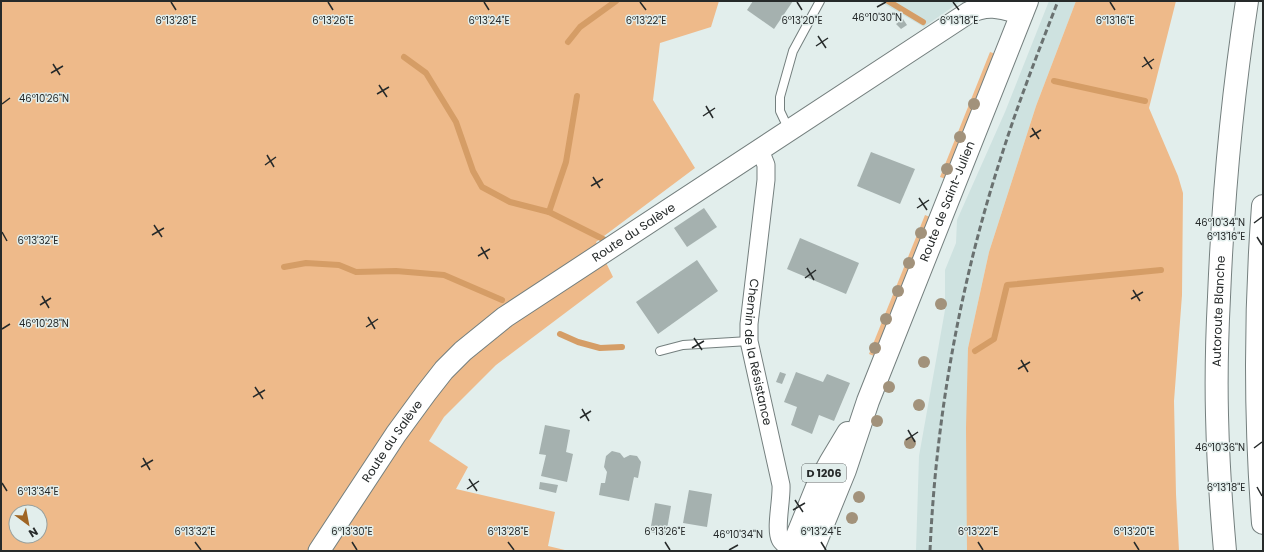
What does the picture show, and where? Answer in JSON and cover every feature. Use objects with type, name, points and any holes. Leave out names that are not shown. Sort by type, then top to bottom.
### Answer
[{"type":"main road","name":"Autoroute Blanche","points":[[1225,551],[1221,502],[1216,356],[1220,259],[1228,152],[1247,1]]},
{"type":"main road","name":"Route de Saint-Julien","points":[[798,550],[820,481],[868,401],[1024,8]]},
{"type":"main road","points":[[1263,206],[1258,271],[1257,360],[1259,472],[1263,523]]},
{"type":"street","name":"Route du Salève","points":[[319,551],[415,407],[444,370],[463,350],[505,317],[968,13],[980,8],[1024,8]]},
{"type":"street","name":"Chemin de la Résistance","points":[[760,150],[766,165],[766,180],[749,324],[749,341],[781,485],[782,496],[778,534],[783,544],[798,550]]},
{"type":"lane","points":[[789,131],[780,110],[780,97],[791,54],[820,1]]},
{"type":"lane","points":[[660,351],[683,345],[749,341]]},
{"type":"shaded area","points":[[1,1],[719,1],[711,27],[660,43],[653,100],[695,168],[596,242],[613,277],[496,365],[444,417],[429,441],[468,467],[456,489],[555,512],[548,546],[569,551],[1,551]]},
{"type":"shaded area","points":[[879,1],[961,1],[924,27]]},
{"type":"shaded area","points":[[1049,1],[1076,1],[1036,106],[989,252],[968,348],[967,551],[916,551],[919,456],[945,310],[945,270],[956,243],[957,220],[1005,112]]},
{"type":"shaded area","points":[[1076,1],[1176,1],[1149,108],[1178,176],[1183,193],[1182,295],[1174,401],[1179,551],[967,551],[966,428],[968,348],[989,252],[1036,106]]},
{"type":"shaded area","points":[[990,52],[996,54],[946,179],[940,177]]},
{"type":"shaded area","points":[[925,215],[930,217],[874,356],[869,354]]},
{"type":"building","points":[[753,1],[793,1],[774,29],[747,10]]},
{"type":"building","points":[[903,19],[907,25],[901,29],[896,24]]},
{"type":"building","points":[[871,152],[915,169],[900,204],[857,186]]},
{"type":"building","points":[[704,208],[717,227],[687,247],[674,228]]},
{"type":"building","points":[[800,238],[859,263],[846,294],[787,269]]},
{"type":"building","points":[[697,260],[718,291],[658,334],[636,302]]},
{"type":"building","points":[[780,372],[786,374],[782,384],[776,382]]},
{"type":"building","points":[[796,372],[823,382],[827,374],[850,383],[834,421],[819,415],[812,434],[791,425],[797,407],[784,402]]},
{"type":"building","points":[[545,425],[570,430],[566,452],[573,454],[567,482],[541,476],[546,455],[539,454]]},
{"type":"building","points":[[612,451],[620,453],[624,458],[630,455],[637,456],[641,462],[638,478],[634,477],[629,501],[599,495],[601,483],[605,483],[607,472],[604,467],[606,456]]},
{"type":"building","points":[[540,482],[558,485],[556,493],[539,489]]},
{"type":"building","points":[[689,490],[712,494],[707,527],[683,523]]},
{"type":"building","points":[[655,503],[671,506],[666,535],[650,532]]},
{"type":"waterway","points":[[568,42],[580,27],[616,1]]},
{"type":"waterway","points":[[888,1],[923,22]]},
{"type":"waterway","points":[[404,57],[426,73],[456,122],[473,171],[482,187],[510,202],[549,212]]},
{"type":"waterway","points":[[1054,81],[1145,101]]},
{"type":"waterway","points":[[577,96],[566,162],[549,212],[605,240]]},
{"type":"waterway","points":[[284,267],[306,263],[339,265],[356,272],[396,271],[444,275],[502,300]]},
{"type":"waterway","points":[[975,351],[994,339],[1007,285],[1161,270]]},
{"type":"waterway","points":[[560,334],[578,342],[600,348],[622,347]]},
{"type":"railway","points":[[930,551],[938,449],[953,347],[963,297],[975,247],[1004,148],[1023,92],[1058,1]]}]
